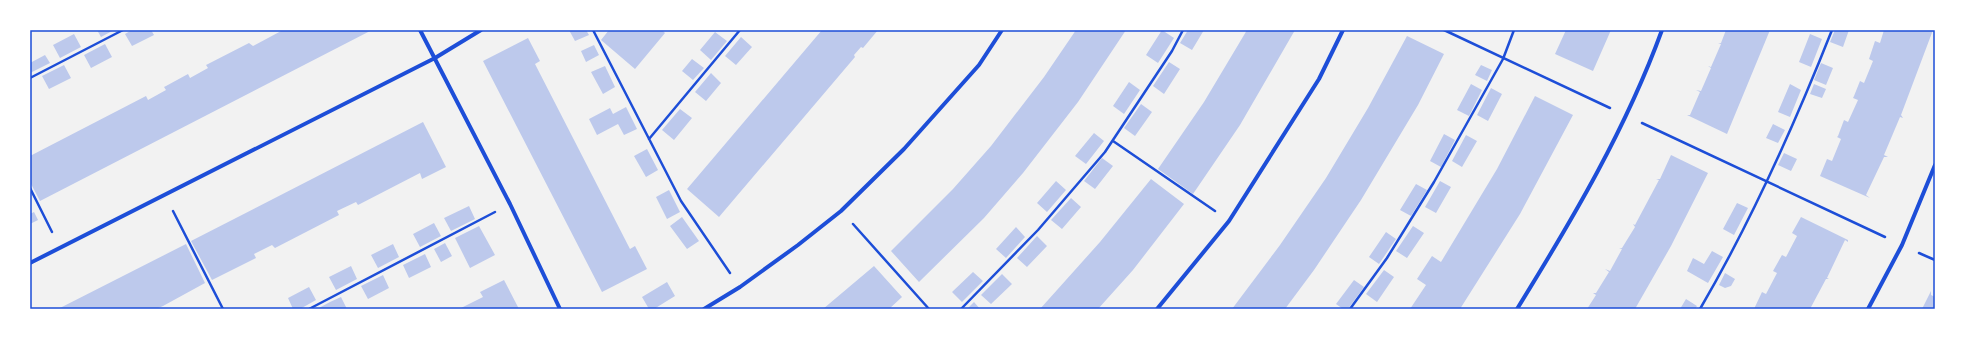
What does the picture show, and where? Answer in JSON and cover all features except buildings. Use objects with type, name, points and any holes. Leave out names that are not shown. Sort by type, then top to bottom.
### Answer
[{"type":"street","points":[[420,30],[510,204],[560,309]]},
{"type":"street","points":[[30,263],[435,58],[482,30]]},
{"type":"street","points":[[704,309],[740,287],[798,245],[841,211],[909,144],[979,65],[1002,30]]},
{"type":"street","points":[[1157,309],[1229,221],[1319,78],[1343,30]]},
{"type":"street","points":[[1516,309],[1566,230],[1626,115],[1662,30]]},
{"type":"street","points":[[1868,309],[1902,245],[1935,165]]},
{"type":"path","points":[[30,78],[123,30]]},
{"type":"path","points":[[593,30],[681,201],[740,287]]},
{"type":"path","points":[[649,139],[740,30]]},
{"type":"path","points":[[961,309],[1038,230],[1113,141],[1172,52],[1184,30]]},
{"type":"path","points":[[1444,30],[1503,59],[1935,260]]},
{"type":"path","points":[[1350,309],[1387,258],[1434,182],[1503,59],[1514,30]]},
{"type":"path","points":[[1700,309],[1767,182],[1805,97],[1832,30]]},
{"type":"path","points":[[1113,141],[1229,221]]},
{"type":"path","points":[[30,188],[61,248]]},
{"type":"path","points":[[165,195],[222,309]]},
{"type":"path","points":[[309,309],[510,204]]},
{"type":"path","points":[[841,211],[928,309]]}]
